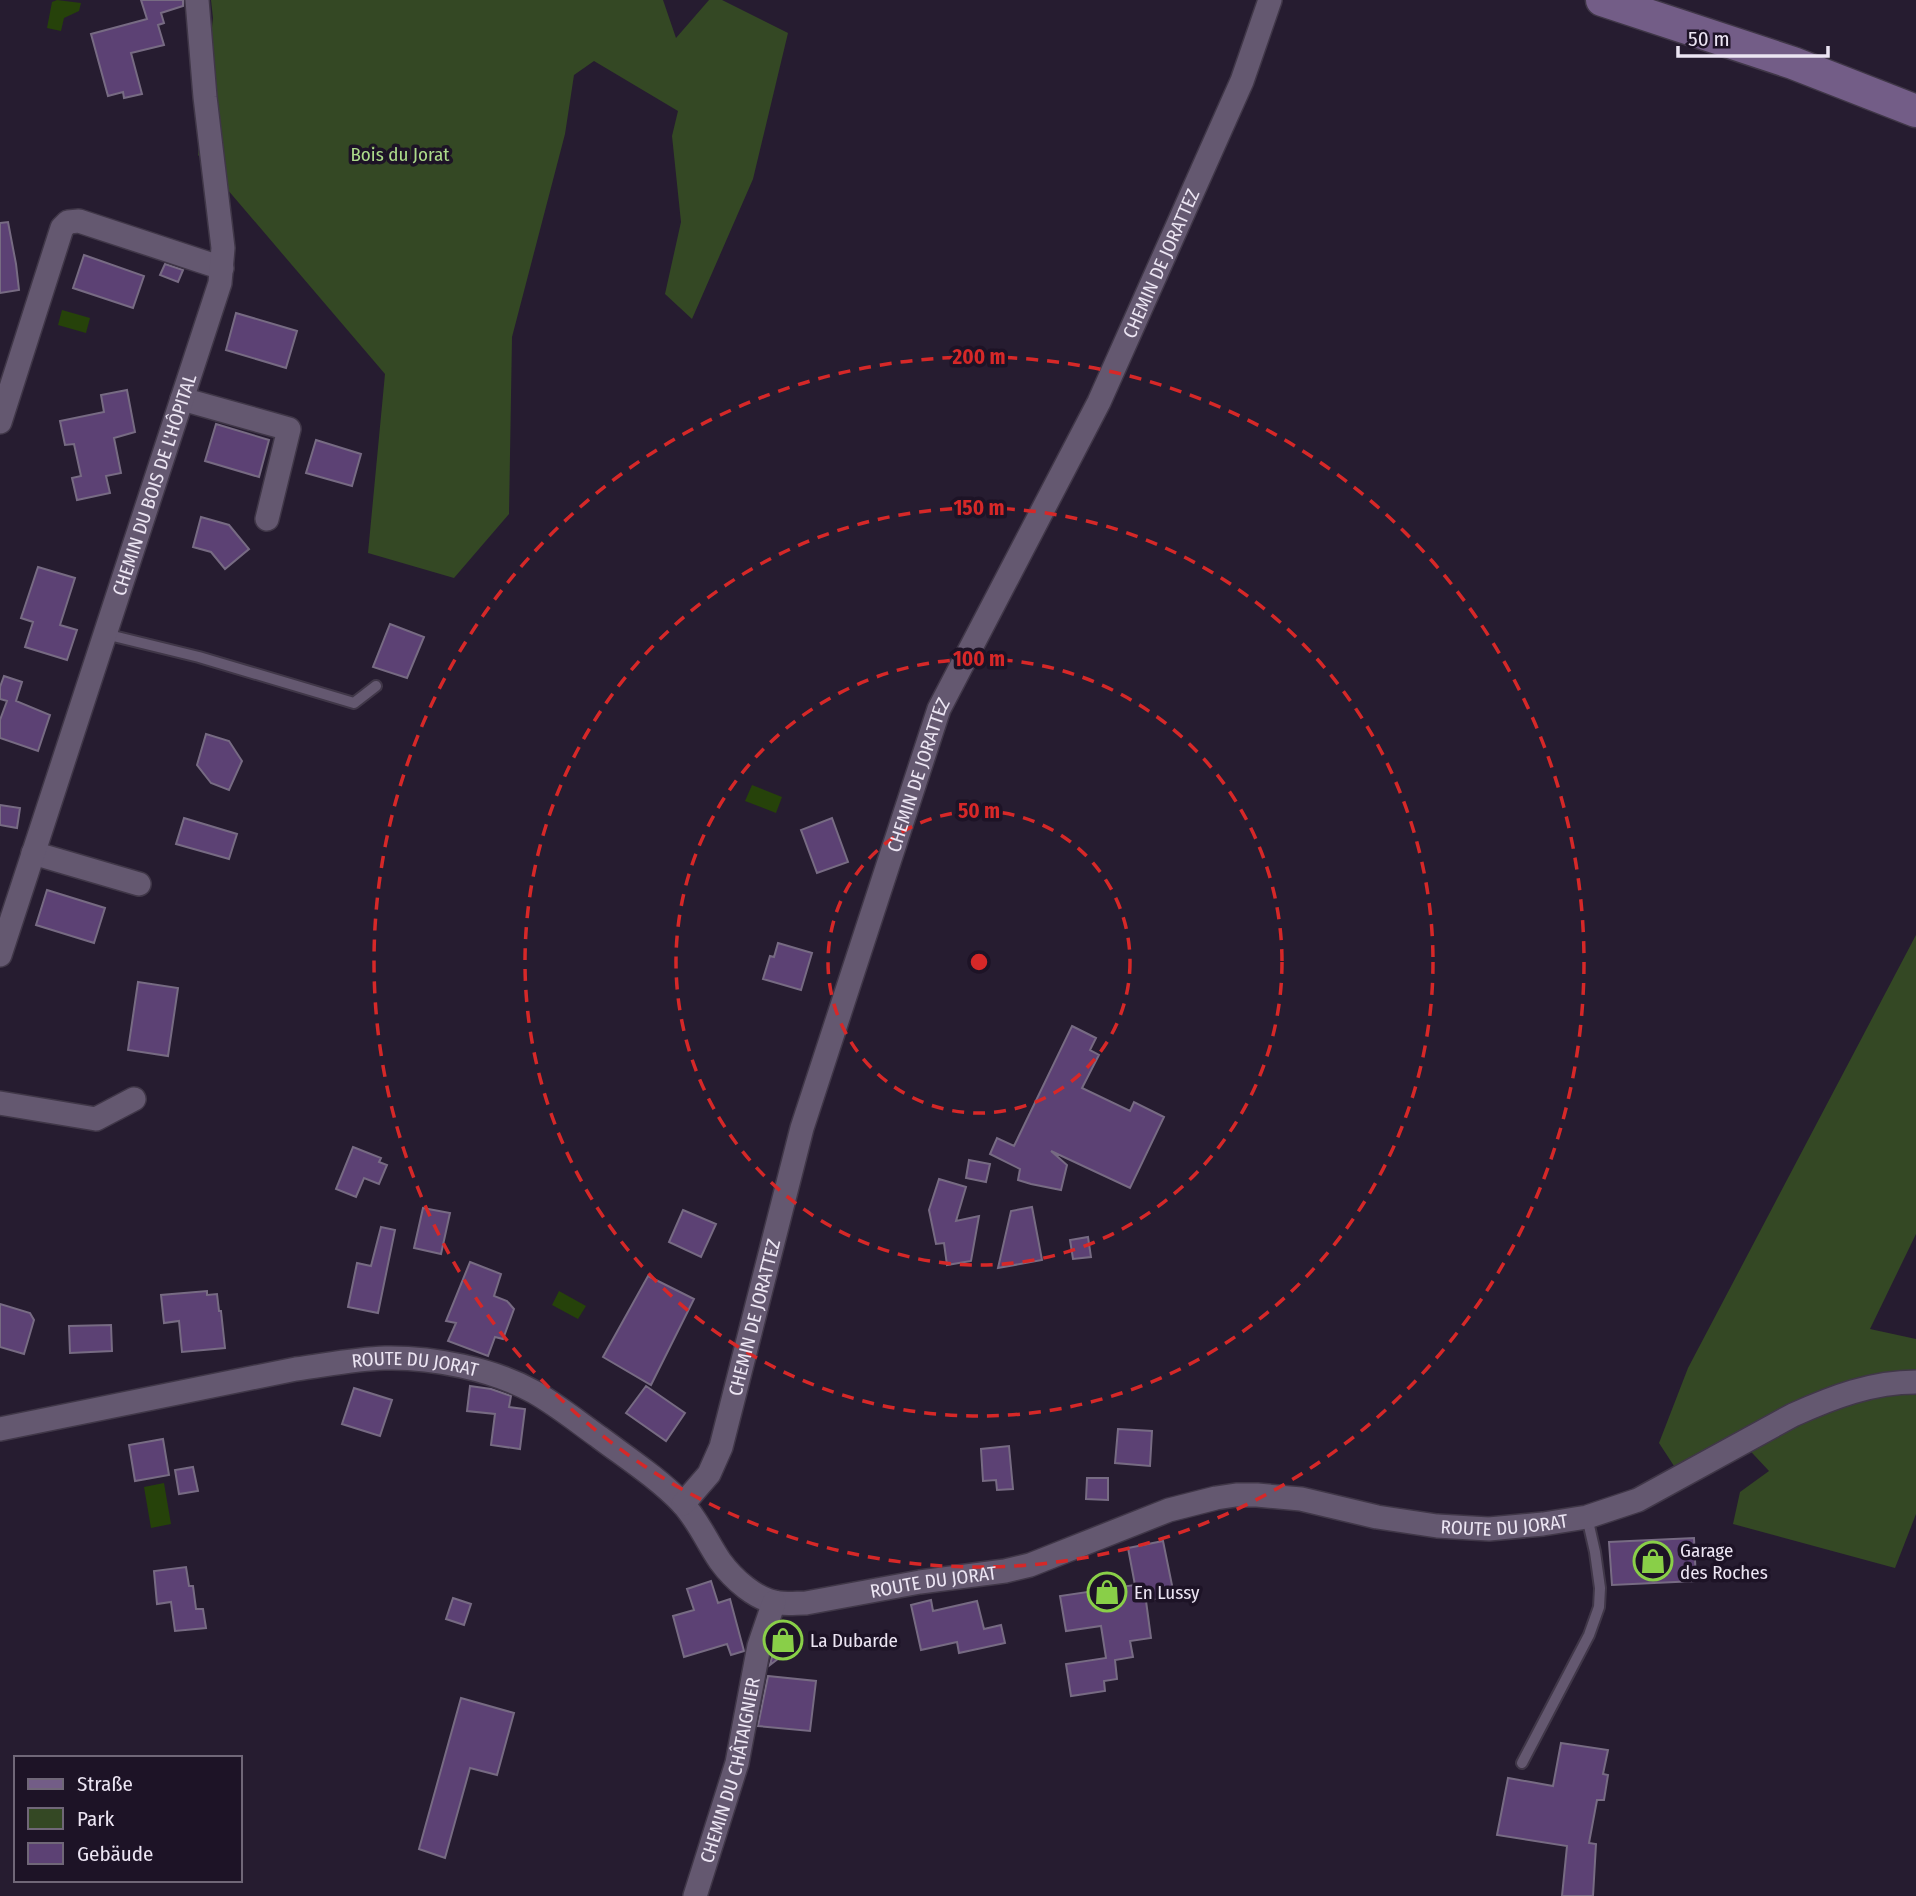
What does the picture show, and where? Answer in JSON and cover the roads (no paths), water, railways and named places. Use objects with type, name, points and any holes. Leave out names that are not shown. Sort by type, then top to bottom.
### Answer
[{"type":"main road","points":[[1602,0],[1793,63],[1916,111]]},
{"type":"street","name":"CHEMIN DU BOIS DE L'HÔPITAL","points":[[0,956],[220,283],[223,248],[205,97],[197,0]]},
{"type":"street","name":"CHEMIN DE JORATTEZ","points":[[683,1504],[709,1474],[721,1447],[802,1128],[939,709],[1099,402],[1242,81],[1270,0]]},
{"type":"street","points":[[0,422],[62,228],[68,222],[79,221],[222,268]]},
{"type":"street","points":[[182,399],[289,429],[267,519]]},
{"type":"street","points":[[33,853],[139,884]]},
{"type":"street","points":[[0,1102],[96,1119],[134,1099]]},
{"type":"street","name":"ROUTE DU JORAT","points":[[0,1429],[296,1369],[364,1359],[438,1362],[489,1374],[534,1392],[643,1469],[683,1504],[729,1572],[748,1588],[781,1604],[806,1603],[919,1582],[1005,1571],[1038,1562],[1169,1510],[1236,1495],[1301,1499],[1377,1517],[1437,1527],[1489,1529],[1587,1517],[1638,1500],[1661,1489],[1817,1404],[1875,1385],[1916,1382]]},
{"type":"street","name":"CHEMIN DU CHÂTAIGNIER","points":[[695,1896],[737,1763],[759,1646],[774,1602]]},
{"type":"lane","points":[[105,635],[199,657],[354,703],[376,687]]},
{"type":"lane","points":[[1522,1763],[1589,1635],[1599,1607],[1600,1588],[1587,1517]]},
{"type":"place","name":"Garage des Roches","points":[[1653,1561]]},
{"type":"place","name":"En Lussy","points":[[1107,1592]]},
{"type":"place","name":"La Dubarde","points":[[783,1640]]},
{"type":"park label","name":"Bois du Jorat","points":[[400,154]]}]
